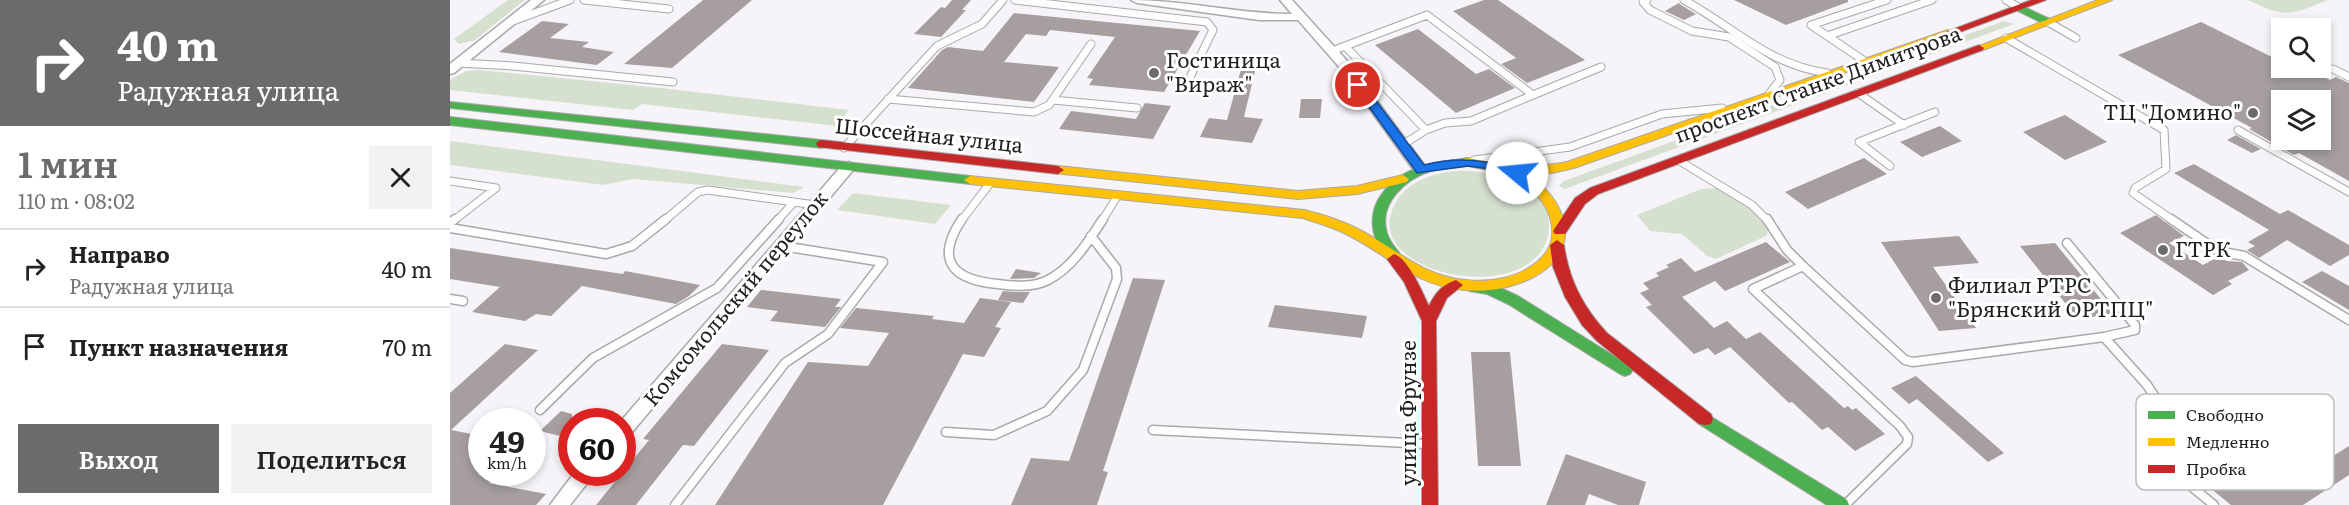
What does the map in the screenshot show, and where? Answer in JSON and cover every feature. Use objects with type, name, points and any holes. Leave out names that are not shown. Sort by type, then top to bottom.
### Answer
[{"type":"main road","name":"проспект Станке Димитрова","points":[[1503,168],[1561,168],[1867,63],[2041,0]]},
{"type":"main road","name":"проспект Станке Димитрова","points":[[1560,231],[1573,211],[1589,195],[2106,0]]},
{"type":"main road","points":[[2020,8],[2048,22]]},
{"type":"main road","name":"Шоссейная улица","points":[[450,105],[1298,195],[1357,190],[1403,179]]},
{"type":"main road","name":"Шоссейная улица","points":[[450,122],[1304,214],[1346,226],[1391,255]]},
{"type":"main road","points":[[1391,255],[1428,279],[1456,285],[1491,285],[1520,278],[1543,264],[1557,245],[1560,219],[1550,198],[1530,180],[1503,168],[1480,163],[1456,163],[1421,170],[1403,179],[1386,195],[1377,214],[1378,235],[1391,255],[1410,280],[1429,321]]},
{"type":"main road","points":[[1557,245],[1565,282],[1587,321],[1622,354],[1705,419]]},
{"type":"main road","points":[[1429,321],[1441,295],[1456,285]]},
{"type":"main road","points":[[1474,286],[1489,289],[1513,300],[1843,505]]},
{"type":"main road","name":"улица Фрунзе","points":[[1429,321],[1430,505]]},
{"type":"street","points":[[454,66],[538,0]]},
{"type":"street","points":[[1137,0],[1259,16],[1301,17]]},
{"type":"street","points":[[1291,1],[1301,17],[1332,51],[1421,170]]},
{"type":"street","name":"Комсомольский переулок","points":[[636,416],[849,166]]},
{"type":"street","points":[[559,505],[575,486]]},
{"type":"lane","points":[[512,22],[570,0]]},
{"type":"lane","points":[[584,0],[669,9]]},
{"type":"lane","points":[[844,148],[937,46],[982,24],[1003,0]]},
{"type":"lane","points":[[1015,0],[1207,22],[1213,30],[1191,75]]},
{"type":"lane","points":[[1647,0],[1643,2],[1650,10],[1692,31],[1730,37],[1774,67],[1780,75],[1780,80],[1763,99]]},
{"type":"lane","points":[[1684,0],[1704,9],[1790,66],[1814,72],[1837,73]]},
{"type":"lane","points":[[1867,63],[1811,25],[1887,0]]},
{"type":"lane","points":[[1827,36],[1932,0]]},
{"type":"lane","points":[[2006,0],[2020,8]]},
{"type":"lane","points":[[1332,51],[1427,15],[1533,95]]},
{"type":"lane","points":[[2048,22],[2076,38]]},
{"type":"lane","points":[[2006,38],[2164,130],[2166,169],[2135,188],[2133,193],[2218,250],[2244,256],[2349,320]]},
{"type":"lane","points":[[888,99],[1034,112],[1043,109],[1053,100],[1091,44]]},
{"type":"lane","points":[[1345,46],[1426,130]]},
{"type":"lane","points":[[454,66],[513,66],[673,82]]},
{"type":"lane","points":[[1402,145],[1426,130],[1446,123],[1471,121],[1601,67]]},
{"type":"lane","points":[[2333,69],[2349,77]]},
{"type":"lane","points":[[1858,93],[1904,124]]},
{"type":"lane","points":[[1053,100],[1137,108]]},
{"type":"lane","points":[[1456,163],[1570,147],[1662,114],[1741,106]]},
{"type":"lane","points":[[1890,166],[1859,142],[1935,112]]},
{"type":"lane","points":[[2238,130],[2349,192]]},
{"type":"lane","points":[[1677,160],[1752,205],[1766,217],[1787,250],[1803,266],[1905,360],[1913,362],[2104,337],[2134,330],[2135,325],[2067,243]]},
{"type":"lane","points":[[450,181],[496,189],[450,223]]},
{"type":"lane","points":[[991,182],[955,230],[948,245],[947,254],[950,264],[960,275],[969,280],[1020,286],[1041,284],[1071,262],[1118,195]]},
{"type":"lane","points":[[450,228],[606,254],[621,253],[636,244],[698,192],[708,190],[815,205]]},
{"type":"lane","points":[[542,408],[593,358],[717,288],[794,202]]},
{"type":"lane","points":[[946,432],[994,435],[1047,411],[1083,370],[1118,279],[1116,268],[1091,236]]},
{"type":"lane","points":[[675,505],[785,363],[828,334],[883,262],[782,246]]},
{"type":"lane","points":[[1803,266],[1753,289],[1900,426],[1908,437],[1907,444],[1843,505]]},
{"type":"lane","points":[[450,299],[463,301]]},
{"type":"lane","points":[[2104,337],[2153,394]]},
{"type":"lane","points":[[1154,430],[1431,444]]},
{"type":"lane","points":[[2196,490],[2214,505]]},
{"type":"green space","points":[[508,0],[525,0],[475,40],[459,44],[454,39]]},
{"type":"green space","points":[[2248,0],[2328,0],[2288,13],[2271,10]]},
{"type":"green space","points":[[2004,21],[2014,24],[1565,189],[1559,186],[1564,181]]},
{"type":"green space","points":[[480,70],[849,110],[836,126],[642,104],[633,110],[450,90],[450,80],[466,71]]},
{"type":"green space","points":[[450,141],[804,187],[793,193],[633,179],[603,185],[450,165]]},
{"type":"green space","points":[[1457,171],[1501,176],[1529,189],[1540,199],[1547,212],[1549,227],[1540,253],[1518,270],[1488,276],[1455,275],[1425,266],[1402,250],[1390,229],[1395,204],[1400,196],[1406,189],[1430,176]]},
{"type":"green space","points":[[1716,188],[1732,194],[1753,209],[1769,229],[1766,236],[1716,259],[1707,256],[1682,234],[1650,231],[1637,215],[1701,189]]},
{"type":"green space","points":[[853,193],[951,205],[935,224],[837,210]]},
{"type":"building","points":[[703,0],[752,0],[672,68],[624,64]]},
{"type":"building","points":[[952,0],[971,0],[962,10],[966,10],[941,37],[914,34],[941,7],[945,8]]},
{"type":"building","points":[[1484,0],[1498,0],[1585,60],[1527,83],[1501,64],[1516,58],[1453,11]]},
{"type":"building","points":[[1734,0],[1848,0],[1848,2],[1786,25]]},
{"type":"building","points":[[1679,3],[1696,14],[1684,20],[1665,11]]},
{"type":"building","points":[[1014,13],[1200,31],[1164,92],[1089,85],[1093,79],[1087,78],[1115,37],[1050,30],[1046,36],[1026,34],[1004,62],[1059,67],[1034,102],[908,88],[942,50],[948,47],[983,51]]},
{"type":"building","points":[[542,21],[569,24],[550,38],[589,42],[582,47],[614,52],[597,65],[499,52]]},
{"type":"building","name":"ТЦ \"Домино\"","points":[[2201,22],[2271,57],[2271,78],[2326,78],[2330,80],[2336,77],[2349,83],[2349,181],[2299,153],[2294,155],[2285,150],[2331,150],[2331,90],[2271,90],[2271,142],[2249,129],[2252,128],[2118,55]]},
{"type":"building","points":[[1418,29],[1476,74],[1489,69],[1515,88],[1456,113],[1375,45]]},
{"type":"building","points":[[1242,66],[1256,67],[1244,117],[1263,119],[1252,143],[1200,137],[1209,118],[1227,120]]},
{"type":"building","points":[[1301,99],[1322,99],[1320,118],[1299,118]]},
{"type":"building","points":[[1145,103],[1171,106],[1153,139],[1059,129],[1071,111],[1136,119]]},
{"type":"building","points":[[2065,115],[2107,142],[2065,160],[2023,132]]},
{"type":"building","points":[[1940,126],[1962,141],[1922,157],[1900,142]]},
{"type":"building","points":[[2236,135],[2261,149],[2252,153],[2227,140]]},
{"type":"building","points":[[1864,158],[1887,174],[1808,209],[1785,192]]},
{"type":"building","points":[[2194,164],[2280,214],[2288,210],[2349,245],[2349,255],[2330,266],[2287,240],[2259,258],[2247,250],[2255,246],[2248,242],[2269,230],[2174,173]]},
{"type":"building","name":"ГТРК","points":[[2156,215],[2184,236],[2169,243],[2203,265],[2218,257],[2227,261],[2242,262],[2249,270],[2228,281],[2232,284],[2213,295],[2120,233]]},
{"type":"building","name":"Филиал РТРС \"Брянский ОРТПЦ\"","points":[[1959,236],[1979,263],[1933,267],[1976,328],[1939,331],[1881,242]]},
{"type":"building","points":[[1766,242],[1790,262],[1725,291],[1715,281],[1682,297],[1714,328],[1727,321],[1746,339],[1760,332],[1844,408],[1848,406],[1852,410],[1856,408],[1885,434],[1855,451],[1828,427],[1822,430],[1792,402],[1789,403],[1730,347],[1715,355],[1708,348],[1694,354],[1646,307],[1652,305],[1640,293],[1649,289],[1643,283],[1659,276],[1656,273],[1681,258],[1695,272]]},
{"type":"building","points":[[2055,243],[2114,315],[2077,318],[2020,246]]},
{"type":"building","points":[[450,248],[623,274],[625,271],[700,285],[676,304],[582,286],[551,316],[536,314],[525,321],[472,312],[500,287],[450,279]]},
{"type":"building","points":[[1016,269],[1041,273],[1034,278],[1010,279]]},
{"type":"building","points":[[2322,271],[2349,286],[2349,310],[2302,282]]},
{"type":"building","points":[[1133,278],[1165,280],[1103,471],[1108,472],[1097,505],[1011,505],[1031,458],[1069,461]]},
{"type":"building","points":[[761,290],[841,299],[835,307],[841,307],[825,327],[770,321],[778,311],[747,307]]},
{"type":"building","points":[[1003,291],[1030,292],[1023,303],[998,300]]},
{"type":"building","points":[[980,298],[1011,302],[995,327],[1001,328],[984,357],[963,354],[883,505],[715,505],[808,362],[868,366],[889,333],[840,328],[856,308],[934,316],[932,319],[964,323]]},
{"type":"building","points":[[1275,305],[1367,316],[1362,338],[1268,327]]},
{"type":"building","points":[[505,344],[538,350],[475,408],[468,408],[468,414],[451,430],[468,433],[468,486],[505,486],[546,494],[536,505],[450,505],[450,393]]},
{"type":"building","points":[[722,344],[769,350],[694,446],[683,445],[636,505],[596,505],[611,486],[636,486],[636,456],[649,440],[643,439]]},
{"type":"building","points":[[1471,352],[1510,352],[1521,466],[1478,466]]},
{"type":"building","points":[[1916,376],[2004,453],[1988,462],[1917,399],[1909,404],[1891,388]]},
{"type":"building","points":[[558,414],[558,436],[546,432],[546,425]]},
{"type":"building","points":[[2349,446],[2349,475],[2334,485],[2334,455]]},
{"type":"building","points":[[1566,454],[1646,482],[1639,505],[1618,505],[1589,494],[1585,505],[1546,505]]},
{"type":"building","points":[[2212,490],[2326,490],[2303,505],[2231,505]]},
{"type":"traffic: fast","points":[[2020,8],[2048,22]]},
{"type":"traffic: fast","points":[[450,105],[822,144]]},
{"type":"traffic: fast","points":[[450,121],[970,180]]},
{"type":"traffic: fast","points":[[1395,257],[1385,244],[1380,231],[1379,218],[1382,205],[1389,193],[1399,182],[1426,168],[1468,162]]},
{"type":"traffic: fast","points":[[1474,287],[1489,289],[1513,300],[1625,370]]},
{"type":"traffic: fast","points":[[1705,419],[1841,505]]},
{"type":"traffic: slow","points":[[1979,48],[2107,0]]},
{"type":"traffic: slow","points":[[1503,168],[1552,169],[1570,165],[1948,33]]},
{"type":"traffic: slow","points":[[1395,257],[1426,277],[1466,286],[1507,282],[1525,276],[1548,259],[1556,244],[1559,224],[1551,203],[1543,193],[1525,178],[1514,173],[1468,162]]},
{"type":"traffic: slow","points":[[1058,170],[1298,195],[1357,190],[1403,179]]},
{"type":"traffic: slow","points":[[970,180],[1304,214],[1350,230],[1391,255]]},
{"type":"traffic: jam","points":[[1948,33],[2041,0]]},
{"type":"traffic: jam","points":[[1560,231],[1580,201],[1594,191],[1979,48]]},
{"type":"traffic: jam","points":[[822,144],[1058,170]]},
{"type":"traffic: jam","points":[[1557,245],[1560,267],[1572,297],[1587,321],[1602,337],[1705,419]]},
{"type":"traffic: jam","points":[[1394,259],[1410,280],[1429,321]]},
{"type":"traffic: jam","points":[[1430,505],[1429,321],[1441,295],[1456,285]]},
{"type":"place","name":"Гостиница \"Вираж\"","points":[[1154,73]]},
{"type":"place","name":"ТЦ \"Домино\"","points":[[2253,113]]},
{"type":"place","name":"ГТРК","points":[[2163,250]]},
{"type":"place","name":"Филиал РТРС \"Брянский ОРТПЦ\"","points":[[1936,298]]},
{"type":"route","points":[[1358,85],[1421,170],[1468,162],[1491,165],[1517,173]]}]
